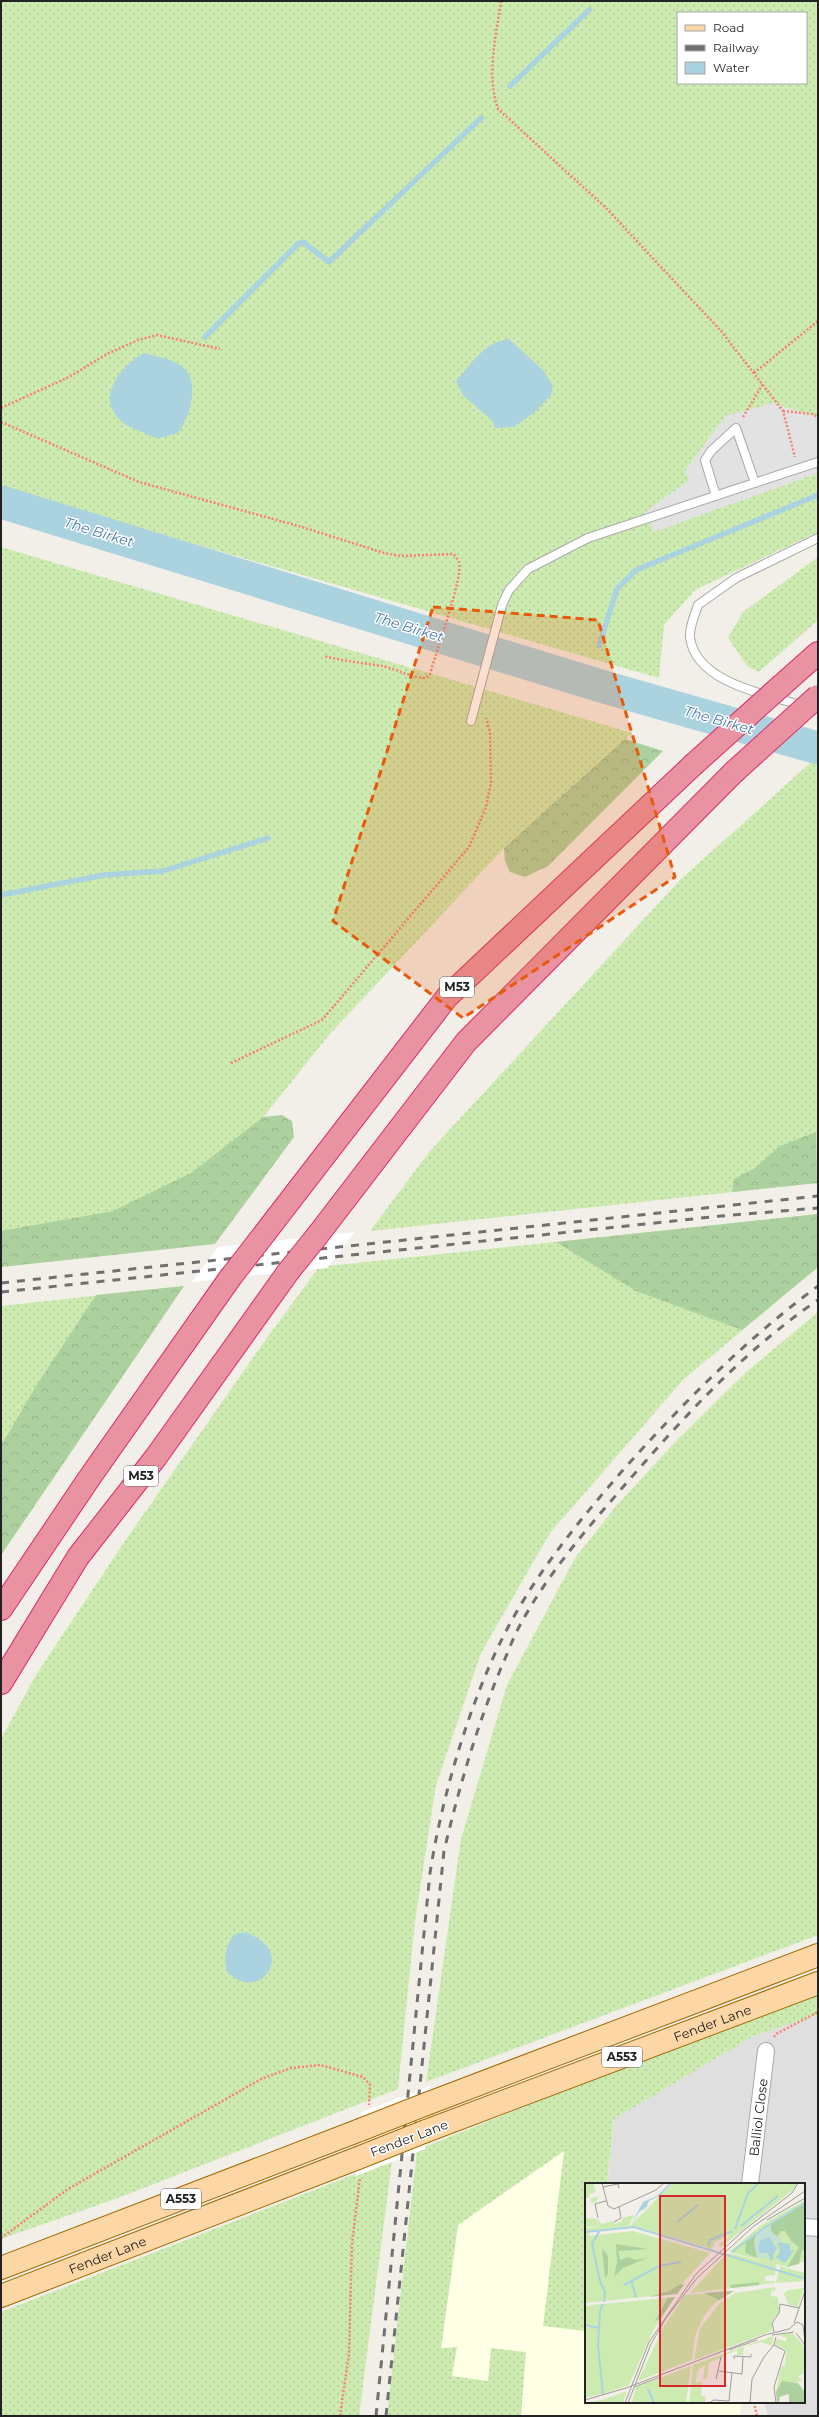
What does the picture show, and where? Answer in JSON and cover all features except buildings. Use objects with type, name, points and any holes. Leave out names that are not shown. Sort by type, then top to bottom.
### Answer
[{"type":"highway","points":[[782,685],[818,653]]},
{"type":"highway","name":"M53","points":[[1,1609],[27,1568],[230,1278],[447,997],[693,765],[782,685],[818,657]]},
{"type":"highway","name":"M53","points":[[1,1684],[78,1557],[156,1457],[288,1272],[466,1042],[734,772],[818,696]]},
{"type":"main road","name":"Fender Lane","points":[[1,2268],[818,1955]]},
{"type":"main road","name":"Fender Lane","points":[[1,2296],[359,2164],[426,2131],[818,1983]]},
{"type":"street","name":"Balliol Close","points":[[750,2183],[766,2051]]},
{"type":"street","points":[[805,2227],[818,2228]]},
{"type":"lane","points":[[716,496],[705,460],[711,451],[736,428],[755,483]]},
{"type":"lane","points":[[471,721],[502,605],[517,579],[528,570],[588,538],[818,462]]},
{"type":"lane","points":[[818,538],[736,578],[698,605],[690,636],[696,657],[727,682],[818,710]]},
{"type":"path","points":[[500,1],[491,79],[493,96],[498,110],[605,207],[721,331],[783,411],[798,468]]},
{"type":"path","points":[[754,373],[818,321]]},
{"type":"path","points":[[1,408],[70,377],[107,354],[138,340],[156,335],[220,349]]},
{"type":"path","points":[[736,428],[763,384]]},
{"type":"path","points":[[783,411],[812,414],[818,417]]},
{"type":"path","points":[[1,422],[139,482],[302,527],[384,553],[401,556],[453,554],[459,562],[459,573],[452,600],[430,674],[426,678],[419,678],[383,666],[356,664],[324,656]]},
{"type":"path","points":[[231,1063],[322,1020],[469,847],[486,807],[491,783],[490,733],[485,715],[476,702]]},
{"type":"path","points":[[766,2051],[776,2034],[818,2012]]},
{"type":"path","points":[[1,2238],[68,2189],[261,2079],[291,2068],[320,2064],[363,2077],[370,2085],[368,2107]]},
{"type":"path","points":[[340,2416],[349,2354],[352,2243],[359,2164]]},
{"type":"path","points":[[754,2403],[757,2416]]},
{"type":"highlighted area","points":[[433,607],[598,620],[675,877],[463,1018],[333,921]]},
{"type":"shaded area","points":[[773,403],[818,417],[818,473],[654,532],[645,512],[689,480],[685,471],[725,416]]},
{"type":"shaded area","points":[[818,2015],[818,2416],[768,2416],[764,2403],[805,2403],[805,2183],[607,2183],[614,2119],[753,2036]]},
{"type":"shaded area","points":[[614,2119],[607,2183],[585,2183],[585,2403],[741,2403],[740,2416],[432,2416],[458,2225],[546,2162]]},
{"type":"green space","points":[[2,1],[818,1],[818,532],[695,590],[664,625],[659,678],[1,488]]},
{"type":"green space","points":[[1,547],[632,733],[504,848],[329,1035],[157,1250],[1,1267]]},
{"type":"green space","points":[[818,557],[818,620],[759,672],[747,666],[728,638],[743,612]]},
{"type":"green space","points":[[625,739],[663,751],[548,866],[525,877],[510,872],[505,861],[504,848]]},
{"type":"green space","points":[[818,756],[818,1183],[370,1231],[430,1151],[680,880]]},
{"type":"green space","points":[[282,1115],[292,1121],[294,1137],[215,1244],[1,1267],[1,1231],[113,1211],[191,1173],[263,1117]]},
{"type":"green space","points":[[816,1132],[817,1183],[732,1192],[734,1179],[755,1168],[780,1146]]},
{"type":"green space","points":[[818,1214],[818,1267],[683,1380],[550,1533],[481,1653],[436,1785],[415,1921],[398,2089],[118,2198],[1,2239],[1,1739],[36,1675],[123,1544],[261,1346],[319,1267]]},
{"type":"green space","points":[[818,1214],[818,1267],[742,1330],[636,1291],[556,1242]]},
{"type":"green space","points":[[184,1286],[1,1555],[1,1306]]},
{"type":"green space","points":[[184,1286],[1,1555],[1,1446],[36,1386],[96,1295]]},
{"type":"green space","points":[[818,1312],[818,1935],[426,2082],[461,1839],[507,1685],[575,1558],[617,1505],[675,1442],[745,1373]]},
{"type":"green space","points":[[818,1995],[818,2015],[753,2036],[614,2119],[607,2183],[585,2183],[585,2331],[543,2326],[564,2151],[458,2225],[441,2348],[457,2347],[452,2376],[488,2381],[491,2348],[526,2352],[521,2416],[387,2416],[417,2150],[608,2073]]},
{"type":"green space","points":[[392,2161],[359,2416],[1,2416],[1,2312]]},
{"type":"water","points":[[509,339],[544,371],[553,386],[551,395],[535,412],[514,427],[495,428],[492,421],[463,395],[456,381],[485,349],[492,344]]},
{"type":"water","points":[[144,353],[179,364],[190,376],[192,396],[190,407],[186,419],[178,433],[157,438],[137,430],[123,422],[114,413],[110,403],[111,392],[115,381],[132,361]]},
{"type":"water","points":[[246,1932],[264,1943],[270,1951],[272,1960],[270,1968],[265,1976],[258,1981],[249,1982],[238,1980],[227,1972],[225,1957],[233,1935]]},
{"type":"pier","points":[[355,1232],[327,1268],[192,1282],[218,1247]]},
{"type":"pier","points":[[430,2086],[425,2149],[356,2176],[362,2112]]},
{"type":"waterway","points":[[510,86],[589,10]]},
{"type":"waterway","points":[[205,337],[298,244],[303,242],[329,262],[481,118]]},
{"type":"waterway","points":[[599,646],[617,589],[636,570],[818,495]]},
{"type":"waterway","name":"The Birket","points":[[1,502],[604,687],[818,748]]},
{"type":"waterway","points":[[602,675],[604,687]]},
{"type":"waterway","points":[[1,895],[104,875],[163,871],[268,838]]},
{"type":"railway","points":[[1,1283],[818,1196]]},
{"type":"railway","points":[[1,1292],[721,1216],[818,1208]]},
{"type":"railway","points":[[376,2416],[430,1873],[435,1843],[449,1782],[479,1690],[516,1612],[544,1569],[590,1509],[646,1445],[716,1373],[765,1328],[818,1286]]},
{"type":"railway","points":[[386,2416],[444,1851],[469,1758],[492,1691],[514,1637],[530,1608],[567,1554],[595,1520],[668,1436],[714,1387],[764,1341],[818,1300]]}]
